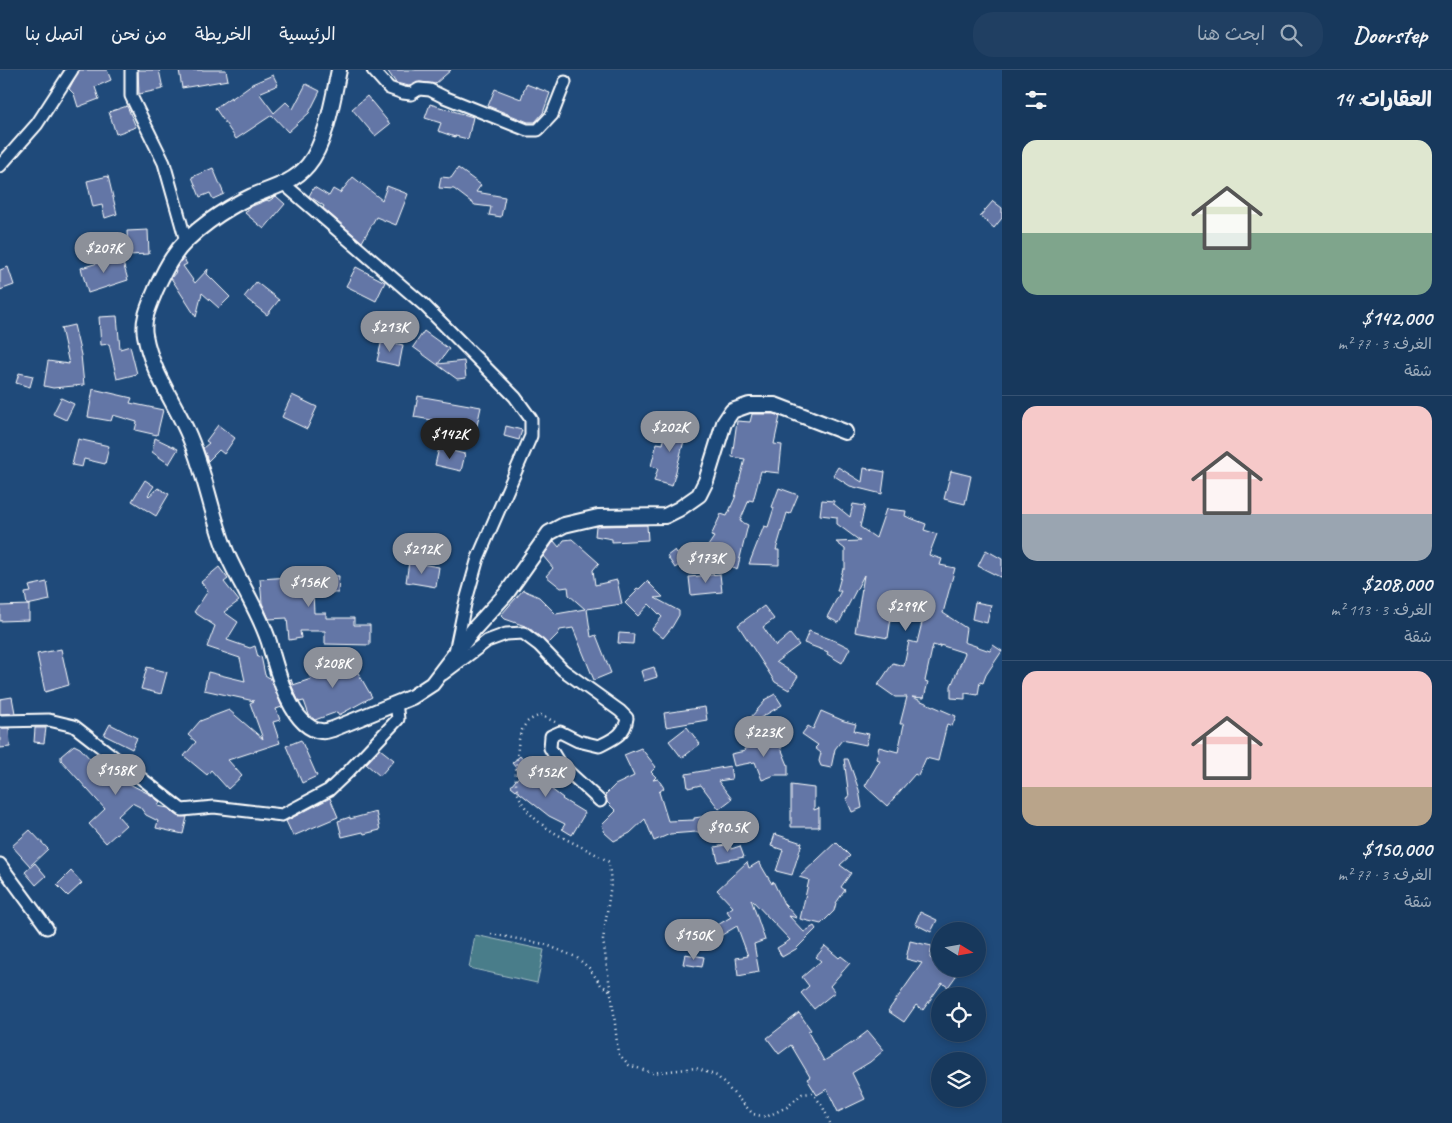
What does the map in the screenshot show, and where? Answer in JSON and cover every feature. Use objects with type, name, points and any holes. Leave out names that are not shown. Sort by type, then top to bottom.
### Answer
[{"type":"street","points":[[0,166],[37,124],[72,70]]},
{"type":"street","points":[[131,70],[131,96],[164,163],[186,242]]},
{"type":"street","points":[[339,70],[318,150],[307,166],[284,184],[240,202],[213,219],[186,242],[174,255],[163,273],[144,320],[145,335],[157,372],[188,433],[213,515],[228,555],[263,624],[294,712],[308,726],[322,732],[412,697],[432,684],[474,630],[506,594],[550,533],[564,524],[598,516],[665,516],[699,495],[706,481],[724,423],[732,411],[749,405],[775,405],[844,432]]},
{"type":"street","points":[[373,70],[389,88],[410,94],[419,88],[430,90],[527,130],[538,130],[552,115],[565,82]]},
{"type":"street","points":[[284,184],[424,305],[515,397],[530,419],[531,436],[478,558],[465,604],[454,655]]},
{"type":"street","points":[[437,677],[461,662],[487,641],[506,634],[523,633],[539,644],[563,670],[627,718],[626,727],[617,737],[599,746],[578,741],[560,732],[551,736],[550,748],[559,763],[600,801]]},
{"type":"street","points":[[0,721],[49,720],[74,726],[182,810],[214,807],[282,815],[329,790],[347,773],[398,719],[396,703]]},
{"type":"street","points":[[0,864],[47,928]]},
{"type":"path","points":[[560,732],[554,721],[540,714],[525,724],[518,742],[516,772],[518,795],[534,819],[554,833],[609,862],[611,884],[603,940],[618,1053],[629,1065],[652,1073],[696,1068],[717,1076],[753,1114],[766,1117],[787,1107],[802,1094],[812,1093],[822,1105],[830,1123]]},
{"type":"path","points":[[491,934],[544,944],[576,957],[590,968],[601,985],[611,991]]},
{"type":"green space","points":[[475,935],[544,950],[537,983],[469,968]]},
{"type":"building","points":[[79,70],[107,70],[111,80],[95,87],[99,99],[78,107],[74,94],[69,89]]},
{"type":"building","points":[[138,70],[159,70],[163,89],[139,94]]},
{"type":"building","points":[[179,70],[226,70],[228,80],[182,88]]},
{"type":"building","points":[[387,70],[451,70],[435,84],[420,82],[409,86],[396,83]]},
{"type":"building","points":[[273,75],[278,85],[259,93],[274,113],[286,102],[293,109],[306,84],[320,91],[309,113],[288,132],[272,115],[236,139],[215,108],[252,84]]},
{"type":"building","points":[[526,84],[550,93],[543,113],[535,122],[528,122],[488,106],[495,89],[521,99]]},
{"type":"building","points":[[367,96],[390,124],[375,136],[352,109]]},
{"type":"building","points":[[430,104],[473,117],[468,139],[438,131],[441,123],[425,118]]},
{"type":"building","points":[[127,106],[136,127],[116,134],[109,112]]},
{"type":"building","points":[[213,168],[224,194],[213,199],[210,193],[200,197],[192,177]]},
{"type":"building","points":[[458,168],[481,185],[476,192],[505,197],[501,217],[489,215],[491,207],[475,205],[454,189],[439,188],[441,177],[451,178]]},
{"type":"building","points":[[108,176],[117,214],[105,218],[102,205],[93,207],[87,181]]},
{"type":"building","points":[[353,177],[382,200],[387,186],[408,194],[396,225],[376,217],[362,242],[323,208],[324,206],[309,196],[314,187],[329,196],[333,189],[340,193]]},
{"type":"building","points":[[276,196],[285,204],[264,229],[245,213],[250,207],[267,200],[269,201]]},
{"type":"building","points":[[993,201],[1002,208],[1002,218],[994,228],[980,216]]},
{"type":"building","points":[[148,230],[149,254],[128,255],[127,231]]},
{"type":"building","points":[[121,256],[128,280],[88,293],[81,268]]},
{"type":"building","points":[[183,258],[187,264],[183,266],[195,283],[208,269],[207,274],[230,297],[219,308],[202,293],[196,317],[171,278]]},
{"type":"building","points":[[8,267],[14,285],[0,290],[0,270]]},
{"type":"building","points":[[356,267],[385,282],[376,301],[346,286]]},
{"type":"building","points":[[256,282],[279,300],[267,315],[244,297]]},
{"type":"building","points":[[117,316],[120,349],[130,346],[137,374],[117,379],[109,344],[101,345],[99,317]]},
{"type":"building","points":[[74,325],[81,355],[84,385],[53,388],[44,386],[48,361],[69,364],[61,328]]},
{"type":"building","points":[[424,331],[449,349],[438,364],[464,361],[466,378],[457,379],[413,347]]},
{"type":"building","points":[[382,340],[403,345],[399,366],[377,361]]},
{"type":"building","points":[[19,373],[33,376],[30,387],[16,383]]},
{"type":"building","points":[[93,389],[132,398],[130,403],[163,410],[157,435],[135,430],[137,422],[113,415],[111,421],[88,417]]},
{"type":"building","points":[[292,395],[317,407],[307,429],[282,417]]},
{"type":"building","points":[[418,396],[481,407],[476,430],[414,417]]},
{"type":"building","points":[[61,398],[74,404],[66,420],[53,414]]},
{"type":"building","points":[[752,414],[780,416],[774,444],[782,445],[779,473],[761,471],[753,501],[749,500],[740,521],[748,525],[737,570],[731,566],[729,569],[704,552],[714,537],[711,536],[721,514],[727,516],[735,498],[745,459],[732,457],[737,421],[750,422]]},
{"type":"building","points":[[676,419],[689,422],[672,486],[654,481],[658,468],[651,466],[657,443],[663,444],[666,430],[673,432]]},
{"type":"building","points":[[218,425],[235,438],[224,454],[219,450],[208,461],[203,448],[209,443],[206,441]]},
{"type":"building","points":[[506,426],[522,430],[519,440],[504,436]]},
{"type":"building","points":[[155,438],[178,449],[169,464],[152,452]]},
{"type":"building","points":[[78,439],[109,446],[105,464],[84,459],[82,467],[72,465]]},
{"type":"building","points":[[439,448],[465,454],[461,471],[435,465]]},
{"type":"building","points":[[838,467],[862,482],[864,468],[885,472],[882,494],[850,486],[833,475]]},
{"type":"building","points":[[951,471],[971,476],[965,504],[944,499]]},
{"type":"building","points":[[145,480],[154,486],[149,496],[158,488],[169,494],[156,516],[132,501]]},
{"type":"building","points":[[779,488],[798,495],[790,514],[787,513],[776,550],[779,550],[779,565],[749,564],[764,526],[768,527],[774,508],[772,507]]},
{"type":"building","points":[[822,500],[834,501],[834,504],[850,517],[853,504],[865,506],[860,527],[876,538],[886,509],[906,511],[905,516],[926,524],[924,530],[937,534],[929,555],[942,559],[940,565],[955,568],[943,613],[966,628],[964,642],[990,651],[993,645],[1002,651],[986,675],[983,683],[980,682],[978,695],[965,693],[965,699],[951,698],[951,686],[965,653],[940,645],[940,647],[933,645],[925,681],[928,682],[924,698],[912,697],[956,716],[952,726],[947,724],[938,761],[926,758],[918,776],[915,774],[887,806],[865,786],[880,760],[876,759],[879,747],[898,752],[904,724],[900,724],[907,697],[895,697],[878,685],[893,663],[904,666],[909,641],[917,643],[923,618],[891,618],[888,638],[855,632],[864,575],[839,623],[827,617],[841,591],[837,591],[843,569],[845,569],[845,549],[836,542],[860,541],[837,524],[837,517],[820,515]]},
{"type":"building","points":[[647,525],[648,540],[612,542],[612,539],[595,536],[596,526]]},
{"type":"building","points":[[572,539],[599,563],[593,570],[595,585],[617,580],[622,604],[587,609],[591,637],[596,635],[611,673],[594,680],[573,628],[560,630],[548,644],[528,627],[505,619],[501,615],[523,590],[539,597],[556,614],[585,609],[569,595],[568,587],[561,588],[546,576],[553,568],[543,556],[554,541],[559,547],[564,540]]},
{"type":"building","points":[[675,550],[683,562],[675,568],[667,556]]},
{"type":"building","points":[[986,550],[1002,559],[1002,578],[978,566]]},
{"type":"building","points":[[409,562],[439,567],[436,587],[406,582]]},
{"type":"building","points":[[219,567],[228,579],[224,582],[239,601],[224,612],[238,622],[227,640],[250,648],[255,646],[258,657],[261,656],[265,675],[271,679],[282,707],[276,709],[280,720],[273,722],[280,743],[228,760],[242,776],[228,789],[211,770],[207,775],[184,756],[196,742],[188,735],[200,721],[229,710],[263,739],[250,703],[254,701],[204,690],[208,672],[245,681],[240,658],[207,647],[215,626],[194,612],[208,591],[201,582]]},
{"type":"building","points":[[318,571],[318,575],[339,576],[338,593],[313,592],[314,613],[326,613],[326,618],[354,618],[354,625],[370,625],[370,645],[325,644],[325,631],[300,631],[301,638],[289,640],[287,618],[269,619],[262,603],[260,579],[290,577],[290,572]]},
{"type":"building","points":[[720,574],[722,592],[691,595],[689,577]]},
{"type":"building","points":[[647,581],[663,597],[655,598],[679,611],[679,615],[672,627],[663,638],[652,629],[662,617],[649,604],[638,616],[625,603],[637,591],[635,590],[637,588],[639,589]]},
{"type":"building","points":[[47,582],[50,600],[27,605],[25,593],[31,592],[29,586]]},
{"type":"building","points":[[975,602],[991,605],[987,623],[972,619]]},
{"type":"building","points":[[29,605],[29,620],[0,621],[0,606]]},
{"type":"building","points":[[764,606],[774,619],[763,627],[776,646],[790,634],[799,645],[776,662],[798,676],[789,690],[775,682],[738,625]]},
{"type":"building","points":[[809,631],[850,648],[842,663],[827,654],[828,652],[804,643]]},
{"type":"building","points":[[619,633],[634,634],[633,644],[618,643]]},
{"type":"building","points":[[61,649],[69,685],[45,692],[37,654]]},
{"type":"building","points":[[352,655],[360,670],[357,671],[372,697],[339,715],[337,712],[315,720],[309,715],[304,701],[299,702],[289,680],[291,679],[293,685],[311,679],[308,672]]},
{"type":"building","points":[[147,667],[167,672],[161,694],[141,689]]},
{"type":"building","points":[[654,667],[657,677],[644,681],[641,671]]},
{"type":"building","points":[[775,694],[782,705],[745,727],[744,725],[764,700]]},
{"type":"building","points":[[12,697],[15,713],[0,714],[0,699]]},
{"type":"building","points":[[705,707],[707,720],[666,727],[664,713]]},
{"type":"building","points":[[821,711],[856,724],[854,731],[869,734],[866,745],[842,740],[835,749],[831,768],[821,766],[819,761],[821,753],[815,748],[818,745],[802,734],[808,726],[813,729]]},
{"type":"building","points":[[110,724],[137,738],[132,749],[104,735]]},
{"type":"building","points":[[687,727],[700,744],[682,758],[669,741]]},
{"type":"building","points":[[0,728],[9,728],[10,747],[0,748]]},
{"type":"building","points":[[35,728],[46,728],[44,743],[34,742]]},
{"type":"building","points":[[776,736],[788,765],[788,775],[775,775],[762,780],[755,762],[734,766],[731,754],[745,751],[744,749]]},
{"type":"building","points":[[301,740],[317,776],[302,783],[286,746]]},
{"type":"building","points":[[74,745],[80,748],[92,761],[97,756],[105,761],[122,780],[151,795],[160,802],[158,806],[168,808],[178,816],[187,817],[183,834],[156,828],[158,821],[146,815],[140,807],[132,803],[118,816],[126,825],[106,843],[89,824],[105,809],[61,760],[61,756]]},
{"type":"building","points":[[641,748],[656,767],[651,772],[656,777],[653,780],[658,779],[664,788],[659,792],[668,821],[694,820],[694,818],[707,816],[709,831],[670,834],[654,841],[645,819],[630,833],[614,841],[605,833],[602,825],[616,811],[607,802],[605,795],[615,785],[634,776],[624,755]]},
{"type":"building","points":[[380,749],[394,760],[380,776],[366,764]]},
{"type":"building","points":[[520,756],[529,767],[526,770],[562,799],[585,813],[572,835],[562,829],[565,824],[549,816],[511,786],[521,774],[512,763]]},
{"type":"building","points":[[844,759],[848,759],[859,790],[862,808],[852,812],[846,798],[849,797]]},
{"type":"building","points":[[730,766],[732,779],[718,781],[732,799],[719,809],[701,785],[688,788],[686,774]]},
{"type":"building","points":[[791,785],[814,788],[814,810],[819,808],[819,827],[791,827]]},
{"type":"building","points":[[330,798],[338,817],[293,836],[286,821]]},
{"type":"building","points":[[376,812],[380,830],[342,837],[338,821]]},
{"type":"building","points":[[30,830],[48,849],[30,866],[12,846]]},
{"type":"building","points":[[775,834],[802,843],[792,875],[776,871],[783,850],[771,846]]},
{"type":"building","points":[[836,842],[850,856],[840,865],[851,873],[841,887],[845,890],[836,903],[834,911],[821,924],[800,919],[809,880],[799,877]]},
{"type":"building","points":[[730,844],[731,849],[740,846],[744,857],[718,862],[715,847]]},
{"type":"building","points":[[747,862],[749,868],[759,862],[772,884],[773,881],[784,904],[797,918],[789,916],[804,932],[814,926],[816,929],[796,949],[782,957],[777,948],[790,940],[751,899],[765,940],[754,944],[759,972],[738,976],[736,958],[748,956],[737,926],[722,935],[716,926],[731,917],[727,911],[733,907],[717,890]]},
{"type":"building","points":[[35,863],[46,876],[36,885],[25,872]]},
{"type":"building","points":[[71,871],[82,883],[68,896],[57,885]]},
{"type":"building","points":[[920,912],[937,920],[936,922],[931,922],[931,932],[915,924]]},
{"type":"building","points":[[910,941],[931,946],[931,978],[955,978],[948,987],[942,983],[939,987],[931,987],[931,999],[923,1010],[916,1005],[904,1022],[888,1011],[922,963],[906,959]]},
{"type":"building","points":[[825,946],[839,958],[841,956],[850,963],[830,986],[835,992],[814,1009],[801,993],[809,986],[802,977],[821,961],[816,957]]},
{"type":"building","points":[[685,954],[704,957],[702,967],[683,964]]},
{"type":"building","points":[[799,1013],[811,1030],[808,1032],[824,1061],[868,1031],[884,1050],[870,1062],[852,1073],[865,1099],[838,1112],[827,1089],[817,1095],[807,1079],[810,1077],[791,1045],[779,1054],[767,1038]]}]
